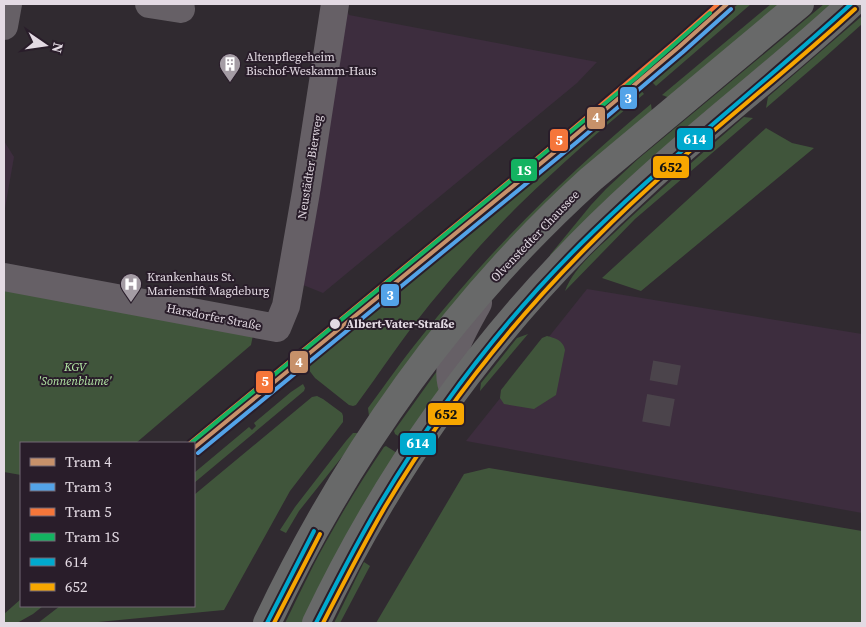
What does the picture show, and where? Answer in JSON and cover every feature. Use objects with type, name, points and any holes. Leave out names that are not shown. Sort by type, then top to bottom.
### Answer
[{"type":"main road","name":"Olvenstedter Chaussee","points":[[267,623],[304,549],[353,465],[396,399],[486,286],[538,230],[584,185],[800,4]]},
{"type":"main road","points":[[316,623],[348,560],[411,454],[454,391],[532,295],[574,250],[662,167],[852,4]]},
{"type":"street","points":[[4,26],[8,4]]},
{"type":"street","points":[[150,4],[182,9]]},
{"type":"street","name":"Neustädter Bierweg","points":[[277,328],[286,306],[335,4]]},
{"type":"street","name":"Harsdorfer Straße","points":[[4,277],[277,328]]},
{"type":"street","points":[[454,391],[450,372],[452,359],[486,286]]},
{"type":"shaded area","points":[[347,11],[349,15],[597,62],[577,83],[323,293],[303,285]]},
{"type":"shaded area","points":[[4,141],[14,157],[4,214]]},
{"type":"shaded area","points":[[587,289],[862,334],[862,513],[466,441]]},
{"type":"green space","points":[[738,4],[751,4],[656,86],[652,82]]},
{"type":"green space","points":[[771,4],[782,4],[670,98],[662,95]]},
{"type":"green space","points":[[824,4],[835,4],[553,257],[550,255],[591,205],[638,159]]},
{"type":"green space","points":[[862,16],[862,24],[766,108],[768,97]]},
{"type":"green space","points":[[640,89],[644,94],[549,176],[473,253],[420,316],[356,405],[349,405],[315,378],[305,365]]},
{"type":"green space","points":[[651,104],[652,112],[419,349],[369,416],[368,408],[414,346],[501,244],[589,158]]},
{"type":"green space","points":[[744,117],[753,118],[635,219],[565,291],[573,275],[593,253]]},
{"type":"green space","points":[[766,128],[792,143],[814,148],[641,291],[602,278]]},
{"type":"green space","name":"KGV 'Sonnenblume'","points":[[4,290],[253,335],[251,345],[137,442],[20,442],[20,475],[4,472]]},
{"type":"green space","points":[[528,334],[480,391],[481,383],[517,338]]},
{"type":"green space","points":[[547,336],[561,342],[565,350],[556,395],[534,409],[504,404],[500,398],[501,390],[542,338]]},
{"type":"green space","points":[[437,371],[440,390],[407,438],[403,439],[395,434],[394,431]]},
{"type":"green space","points":[[303,384],[305,388],[304,391],[195,482],[195,472],[249,427],[252,430],[256,426],[254,423]]},
{"type":"green space","points":[[317,396],[323,399],[342,413],[343,422],[290,491],[224,610],[88,623],[38,623],[59,607],[195,607],[195,494],[312,397]]},
{"type":"green space","points":[[353,433],[361,433],[299,511],[286,533],[280,530],[295,507]]},
{"type":"green space","points":[[386,446],[397,453],[304,623],[285,623],[337,522],[370,468]]},
{"type":"green space","points":[[489,468],[862,531],[862,623],[376,623],[464,474]]},
{"type":"green space","points":[[364,562],[370,566],[340,623],[334,623]]},
{"type":"green space","points":[[20,600],[20,607],[42,607],[17,623],[4,623],[4,614]]},
{"type":"tunnel","points":[[656,424],[667,363]]},
{"type":"tram line","name":"5","points":[[191,442],[569,132],[718,4]]},
{"type":"tram line","name":"4","points":[[195,447],[573,137],[727,4]]},
{"type":"tram line","name":"3","points":[[198,453],[577,142],[731,9]]},
{"type":"tram line","name":"1S","points":[[192,442],[636,78],[710,13]]},
{"type":"transit line","name":"614","points":[[316,623],[347,562],[403,466],[478,360],[533,294],[624,202],[851,4]]},
{"type":"transit line","name":"652","points":[[323,623],[361,550],[407,471],[456,400],[509,332],[566,269],[627,208],[691,150],[855,9]]},
{"type":"transit line","name":"614","points":[[267,623],[314,531]]},
{"type":"transit line","name":"652","points":[[274,623],[320,534]]},
{"type":"place","name":"Altenpflegeheim Bischof-Weskamm-Haus","points":[[230,83]]},
{"type":"place","name":"Krankenhaus St. Marienstift Magdeburg","points":[[131,303]]},
{"type":"place","name":"Albert-Vater-Straße","points":[[335,324]]}]
